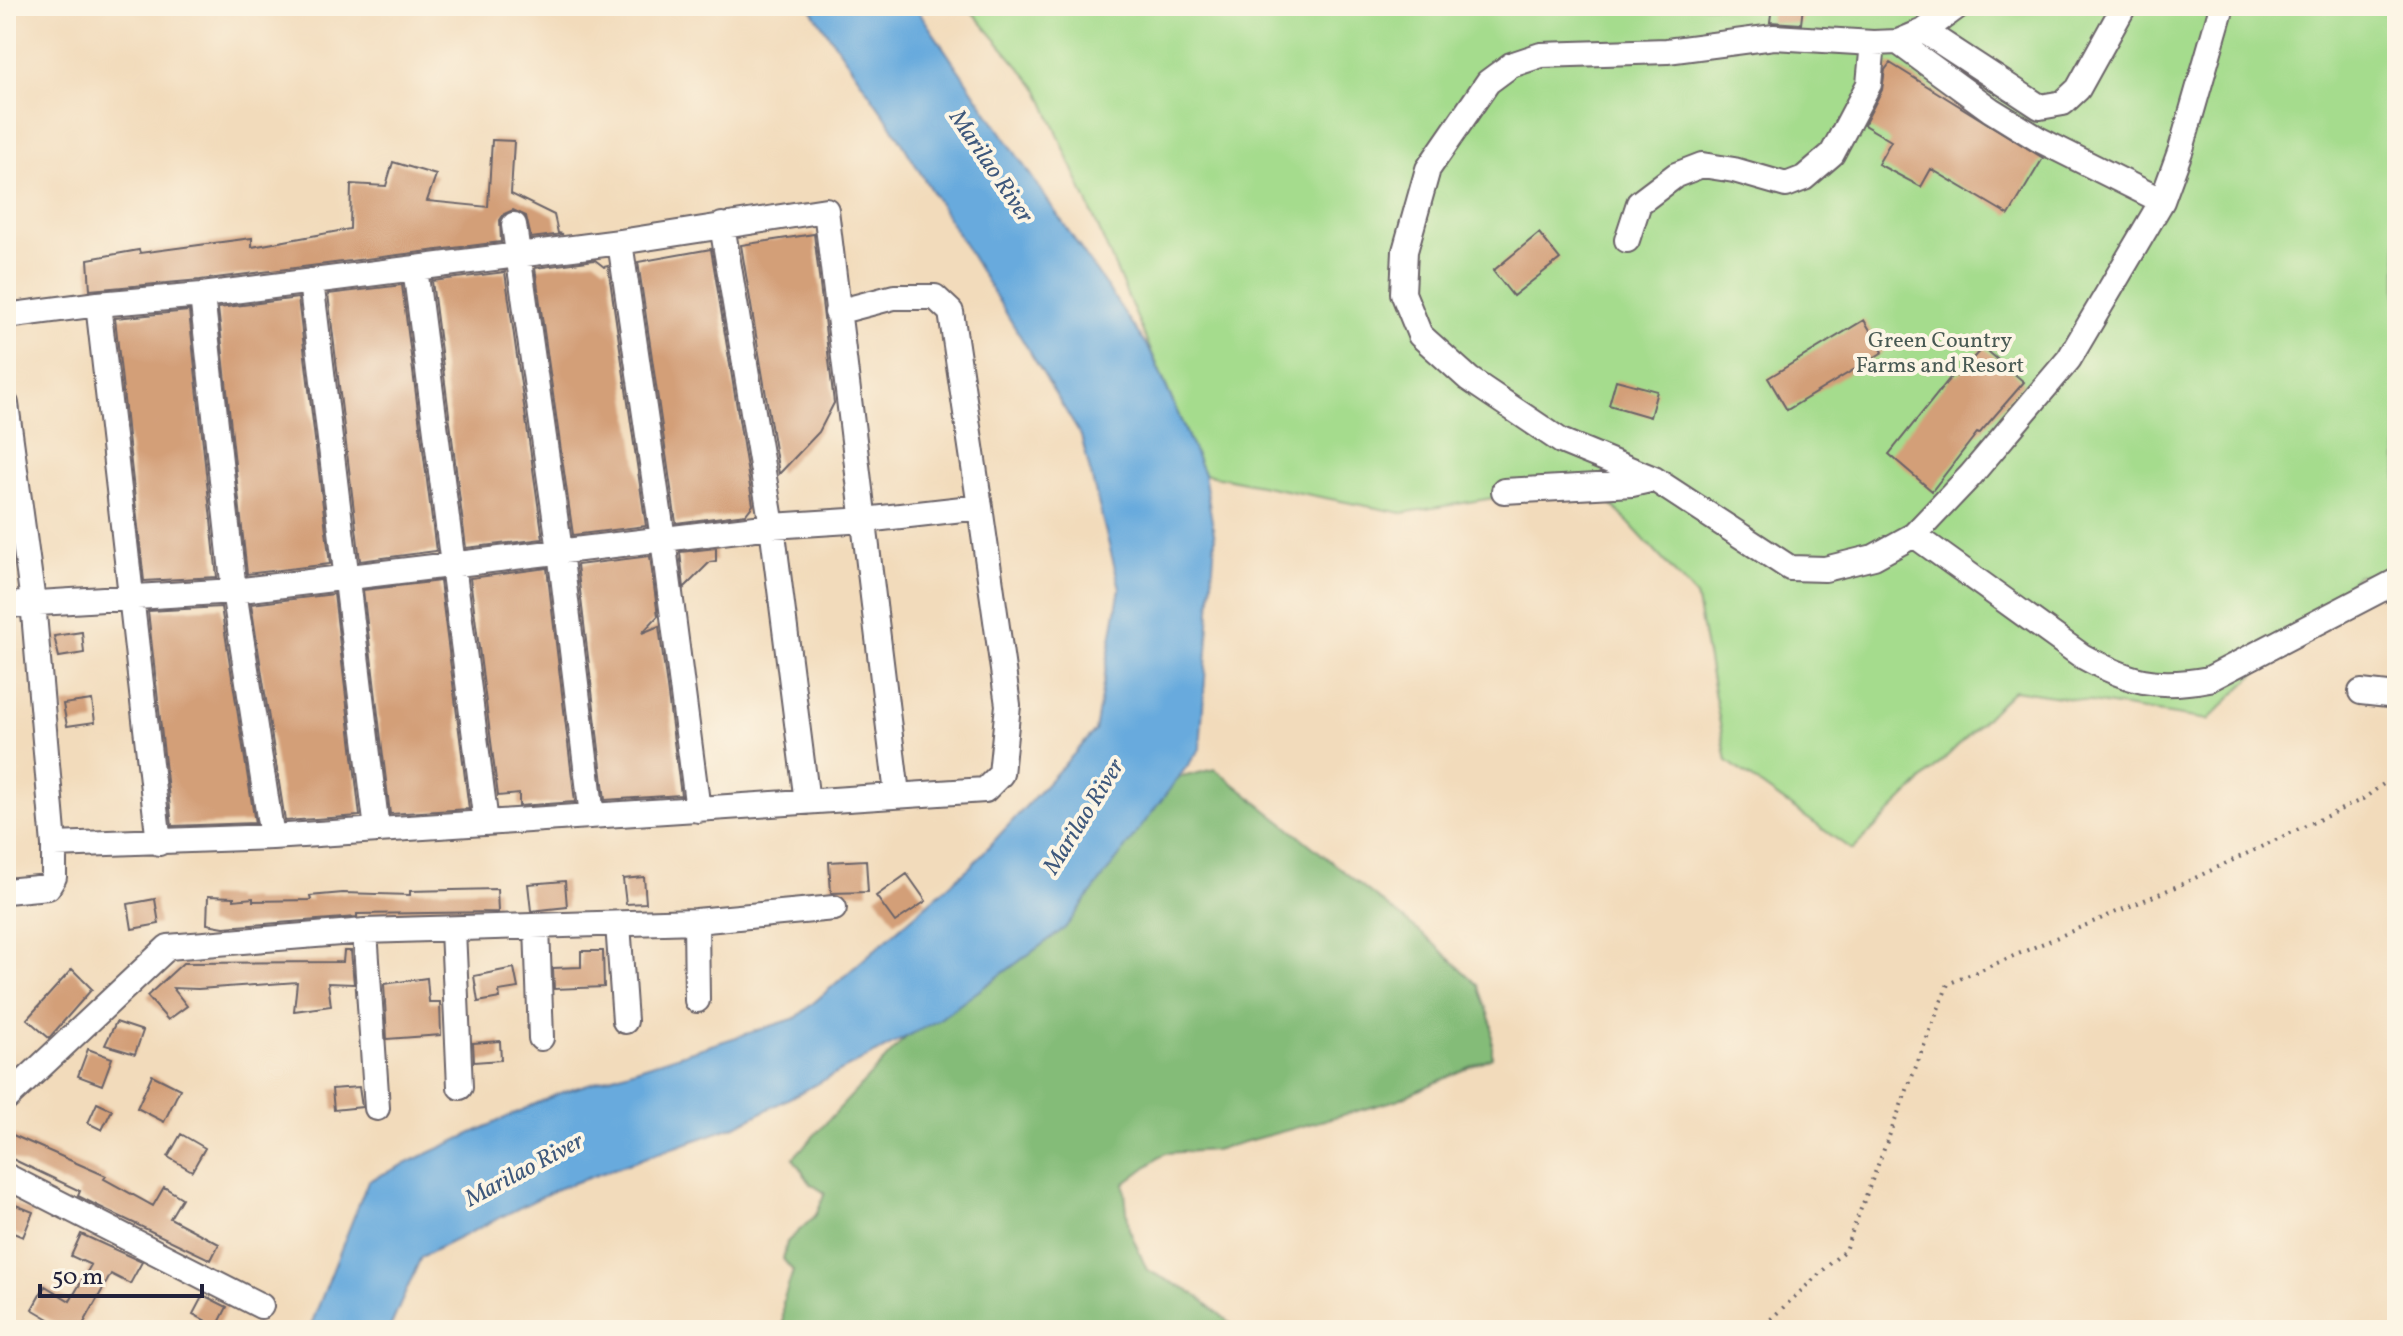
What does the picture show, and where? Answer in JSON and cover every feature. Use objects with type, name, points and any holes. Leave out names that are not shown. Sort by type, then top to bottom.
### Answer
[{"type":"street","points":[[1958,6],[1924,31],[1898,42],[1774,37],[1667,51],[1541,55],[1511,65],[1488,82],[1428,169],[1405,251],[1403,293],[1420,335],[1469,379],[1561,441],[1654,479],[1790,568],[1825,569],[1874,557],[1914,535],[1971,475],[2069,359],[2162,201],[2181,149],[2222,6]]},
{"type":"street","points":[[1924,31],[2040,107],[2063,103],[2078,89],[2124,6]]},
{"type":"street","points":[[1898,42],[1991,110],[2038,139],[2162,201]]},
{"type":"street","points":[[1627,240],[1639,203],[1676,175],[1702,165],[1734,170],[1786,185],[1804,178],[1832,154],[1869,84],[1873,43]]},
{"type":"street","points":[[6,316],[202,295],[620,242],[826,210],[897,794]]},
{"type":"street","points":[[514,225],[560,551],[592,816]]},
{"type":"street","points":[[722,225],[772,526],[807,802]]},
{"type":"street","points":[[620,242],[698,810]]},
{"type":"street","points":[[415,268],[486,823]]},
{"type":"street","points":[[311,281],[377,830]]},
{"type":"street","points":[[202,295],[234,591],[272,837]]},
{"type":"street","points":[[54,845],[272,837],[985,790],[1001,774],[1008,705],[951,312],[935,297],[894,297],[837,312]]},
{"type":"street","points":[[98,304],[159,843]]},
{"type":"street","points":[[6,404],[33,602],[54,845],[54,877],[48,887],[6,891]]},
{"type":"street","points":[[1504,491],[1632,484],[1654,479]]},
{"type":"street","points":[[6,605],[234,591],[772,526],[865,520],[980,507]]},
{"type":"street","points":[[1914,535],[2082,656],[2112,672],[2142,682],[2177,685],[2209,679],[2397,581]]},
{"type":"street","points":[[2361,692],[2397,696]]},
{"type":"street","points":[[6,1099],[168,947],[365,931],[696,921],[834,908]]},
{"type":"street","points":[[696,921],[697,1000]]},
{"type":"street","points":[[618,924],[625,1021]]},
{"type":"street","points":[[537,927],[541,1038]]},
{"type":"street","points":[[453,930],[460,1087]]},
{"type":"street","points":[[365,931],[377,1108]]},
{"type":"street","points":[[6,1176],[261,1306]]},
{"type":"path","points":[[1759,1330],[1845,1250],[1948,984],[2182,884],[2363,799],[2397,774]]},
{"type":"green space","name":"Green Country Farms and Resort","points":[[967,6],[2397,6],[2397,574],[2358,575],[2208,720],[2014,690],[1852,850],[1727,761],[1696,596],[1591,482],[1402,513],[1204,474],[1039,90]]},
{"type":"green space","points":[[1215,769],[1431,941],[1478,985],[1492,1025],[1492,1057],[1397,1100],[1215,1150],[1165,1153],[1124,1184],[1129,1229],[1147,1270],[1195,1294],[1239,1330],[783,1330],[783,1301],[793,1271],[783,1259],[787,1242],[816,1215],[825,1193],[811,1184],[793,1158],[951,989],[1152,784]]},
{"type":"water","name":"Marilao River","points":[[809,6],[915,6],[1151,352],[1204,474],[1215,539],[1200,749],[1065,928],[937,1021],[738,1125],[557,1189],[421,1257],[389,1330],[309,1330],[368,1181],[557,1094],[796,1018],[971,866],[1095,731],[1120,588],[1081,436],[890,123]]},
{"type":"building","points":[[1772,6],[1803,6],[1801,24],[1770,22]]},
{"type":"building","points":[[1890,63],[2043,158],[2009,215],[1931,169],[1921,187],[1878,164],[1891,141],[1864,125],[1882,90],[1885,70]]},
{"type":"building","points":[[492,140],[514,141],[511,194],[554,215],[558,233],[563,234],[531,238],[526,216],[513,210],[500,220],[501,242],[200,280],[90,290],[88,259],[139,250],[140,253],[252,238],[252,247],[350,229],[351,184],[386,186],[393,162],[436,175],[427,201],[488,207]]},
{"type":"building","points":[[1539,233],[1560,259],[1513,296],[1493,271]]},
{"type":"building","points":[[814,234],[834,403],[819,432],[779,474],[741,245]]},
{"type":"building","points":[[711,249],[753,505],[746,514],[676,523],[638,262]]},
{"type":"building","points":[[595,260],[604,267],[608,266],[646,526],[573,535],[535,268]]},
{"type":"building","points":[[505,272],[543,539],[466,548],[432,281]]},
{"type":"building","points":[[402,285],[436,551],[360,561],[328,294]]},
{"type":"building","points":[[298,298],[330,564],[247,574],[218,308]]},
{"type":"building","points":[[189,311],[217,577],[144,581],[115,318]]},
{"type":"building","points":[[1864,320],[1883,352],[1787,410],[1768,378]]},
{"type":"building","points":[[1983,347],[2024,382],[1977,433],[1932,491],[1889,454],[1954,373],[1957,376]]},
{"type":"building","points":[[1616,380],[1657,391],[1650,417],[1609,405]]},
{"type":"building","points":[[716,548],[716,561],[710,562],[684,588],[680,552]]},
{"type":"building","points":[[650,556],[658,616],[642,633],[659,626],[681,795],[605,800],[577,565]]},
{"type":"building","points":[[547,568],[575,802],[519,806],[519,794],[498,796],[470,578]]},
{"type":"building","points":[[440,581],[469,809],[390,814],[363,590]]},
{"type":"building","points":[[334,594],[360,816],[285,821],[251,604]]},
{"type":"building","points":[[221,607],[255,823],[172,826],[148,611]]},
{"type":"building","points":[[82,632],[84,653],[59,657],[54,636]]},
{"type":"building","points":[[92,700],[95,722],[67,726],[63,704]]},
{"type":"building","points":[[866,860],[868,892],[831,893],[829,862]]},
{"type":"building","points":[[907,874],[926,901],[895,922],[876,896]]},
{"type":"building","points":[[644,877],[646,903],[626,904],[623,879]]},
{"type":"building","points":[[565,881],[567,907],[531,911],[528,884]]},
{"type":"building","points":[[497,889],[498,912],[357,914],[357,917],[224,927],[207,924],[208,896],[234,897],[234,900],[253,898],[253,901],[311,900],[310,896],[343,893],[410,895],[410,891]]},
{"type":"building","points":[[155,899],[159,924],[132,929],[128,904]]},
{"type":"building","points":[[344,951],[351,951],[354,984],[328,983],[331,1006],[294,1011],[297,982],[173,988],[187,1006],[168,1020],[147,996],[183,963],[343,962]]},
{"type":"building","points":[[581,951],[603,951],[604,987],[554,989],[553,968],[581,967]]},
{"type":"building","points":[[514,968],[518,988],[499,991],[500,998],[478,1002],[474,976]]},
{"type":"building","points":[[72,969],[92,989],[49,1038],[27,1019]]},
{"type":"building","points":[[427,978],[429,1002],[440,1002],[441,1035],[387,1039],[384,984]]},
{"type":"building","points":[[116,1022],[143,1031],[135,1054],[105,1045]]},
{"type":"building","points":[[500,1041],[501,1060],[474,1062],[473,1043]]},
{"type":"building","points":[[88,1049],[112,1058],[102,1085],[78,1076]]},
{"type":"building","points":[[152,1075],[180,1089],[164,1122],[137,1108]]},
{"type":"building","points":[[359,1087],[362,1107],[334,1110],[332,1089]]},
{"type":"building","points":[[97,1103],[112,1110],[102,1130],[88,1123]]},
{"type":"building","points":[[6,1132],[106,1176],[104,1179],[153,1206],[164,1187],[182,1198],[170,1218],[219,1244],[211,1260],[78,1196],[80,1191],[6,1156]]},
{"type":"building","points":[[181,1134],[205,1148],[192,1171],[168,1157]]},
{"type":"building","points":[[6,1201],[33,1212],[23,1237],[6,1230]]},
{"type":"building","points":[[81,1234],[142,1262],[130,1284],[111,1274],[80,1330],[68,1330],[32,1309],[45,1286],[70,1301],[91,1265],[71,1256]]},
{"type":"building","points":[[203,1295],[227,1307],[217,1327],[193,1314]]}]
